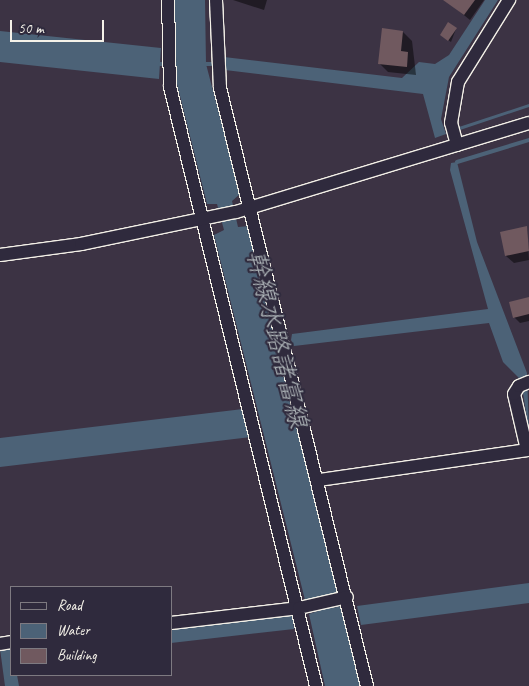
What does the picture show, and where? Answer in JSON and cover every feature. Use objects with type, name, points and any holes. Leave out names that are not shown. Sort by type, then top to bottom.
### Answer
[{"type":"street","points":[[168,0],[168,64],[204,219],[253,414],[316,686]]},
{"type":"street","points":[[216,0],[217,65],[286,342],[367,686]]},
{"type":"street","points":[[457,145],[451,123],[458,82],[509,0]]},
{"type":"street","points":[[0,255],[236,212],[529,123]]},
{"type":"street","points":[[319,480],[527,450],[514,394],[524,384]]},
{"type":"street","points":[[172,623],[299,608],[347,597]]},
{"type":"water","name":"幹線水路諸富線","points":[[174,0],[205,0],[206,64],[240,194],[232,201],[238,227],[250,226],[338,592],[328,595],[332,608],[342,606],[360,686],[325,686],[309,614],[318,611],[314,598],[305,600],[214,235],[224,230],[217,204],[207,204],[177,84]]},
{"type":"water","points":[[485,0],[498,0],[449,77],[441,119],[446,134],[435,138],[423,94],[225,70],[224,57],[402,78],[419,62],[435,64],[449,55]]},
{"type":"water","points":[[0,31],[161,48],[159,79],[0,62]]},
{"type":"water","points":[[529,104],[529,107],[460,130],[459,127]]},
{"type":"water","points":[[457,162],[477,242],[527,373],[529,431],[521,380],[503,362],[489,323],[294,346],[291,340],[292,334],[488,309],[450,170],[451,163]]},
{"type":"water","points":[[243,409],[251,437],[0,467],[0,438]]},
{"type":"water","points":[[529,583],[529,603],[361,625],[357,606]]},
{"type":"water","points":[[292,614],[294,629],[172,643],[172,629]]},
{"type":"water","points":[[10,648],[10,676],[17,676],[19,686],[5,686],[0,649]]},
{"type":"building","points":[[443,0],[475,0],[464,15]]},
{"type":"building","points":[[448,22],[457,28],[448,41],[440,35]]},
{"type":"building","points":[[382,28],[403,31],[401,51],[408,52],[407,67],[378,64]]},
{"type":"building","points":[[527,226],[529,251],[505,256],[500,232]]},
{"type":"building","points":[[529,297],[529,314],[513,318],[509,302]]},
{"type":"waterway","points":[[160,64],[176,64]]},
{"type":"waterway","points":[[206,64],[216,64]]},
{"type":"waterway","points":[[457,162],[529,140]]}]
